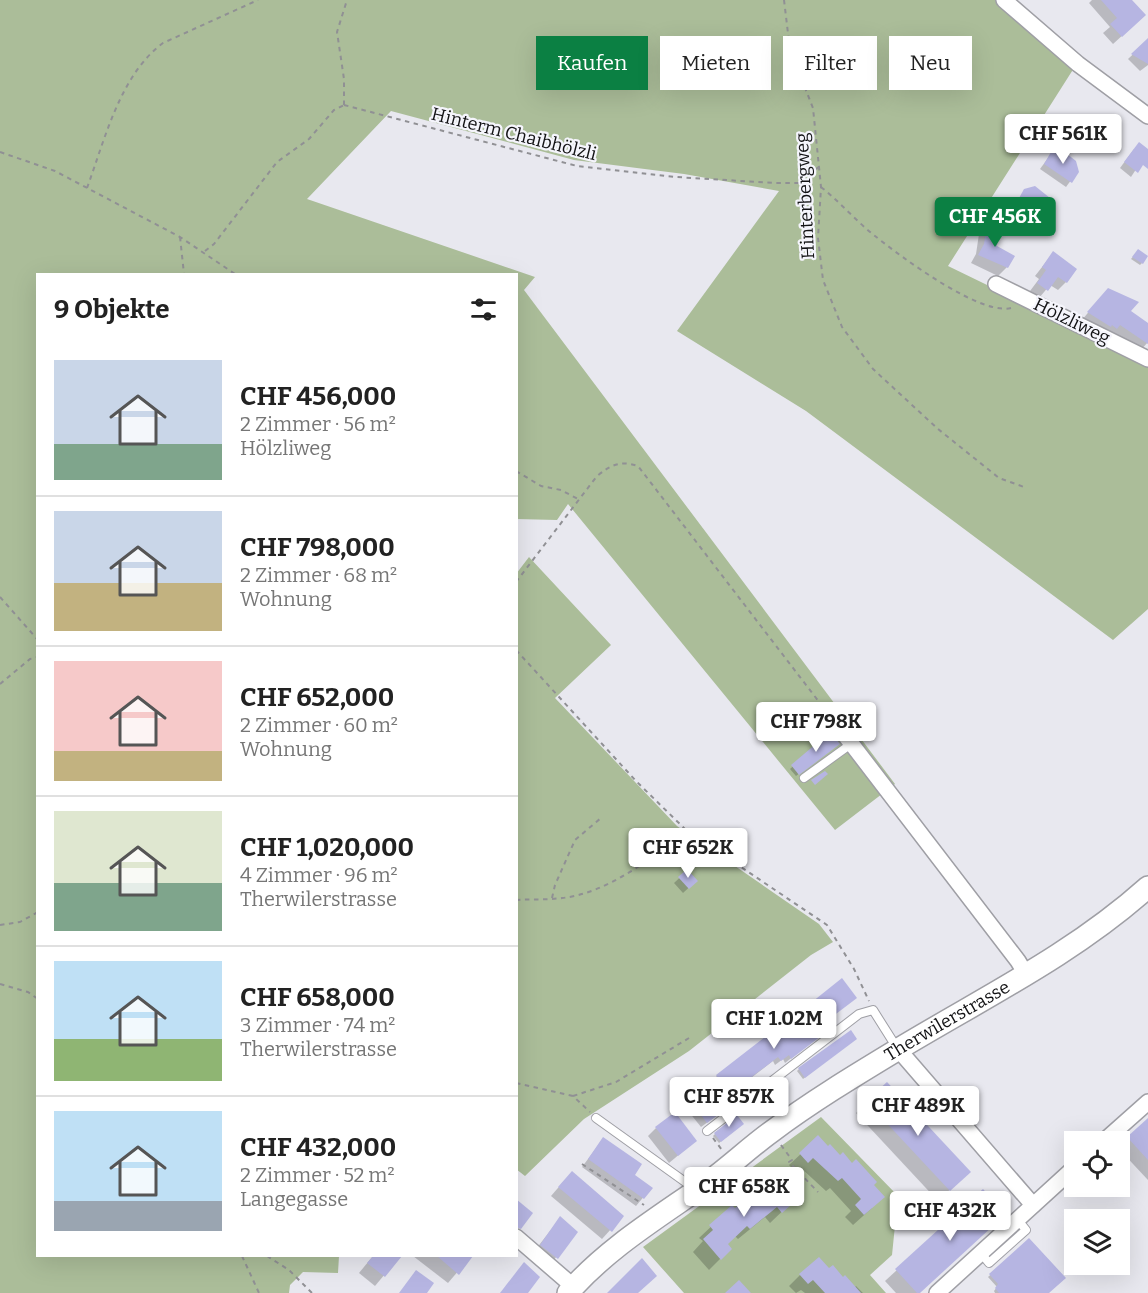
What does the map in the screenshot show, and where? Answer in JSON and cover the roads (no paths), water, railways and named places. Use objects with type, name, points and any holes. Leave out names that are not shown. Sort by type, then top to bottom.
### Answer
[{"type":"main road","name":"Therwilerstrasse","points":[[571,1290],[658,1215],[733,1164],[770,1132],[898,1049],[1026,976],[1097,930],[1148,887]]},
{"type":"street","points":[[1004,0],[1078,64],[1148,116]]},
{"type":"street","name":"Hölzliweg","points":[[996,284],[1148,359]]},
{"type":"street","points":[[847,739],[1018,961],[1026,976]]},
{"type":"street","points":[[898,1049],[1033,1204]]},
{"type":"street","points":[[1115,1131],[1148,1102]]},
{"type":"street","points":[[937,1293],[1064,1177]]},
{"type":"street","name":"Therwilerstrasse","points":[[518,1239],[571,1290]]},
{"type":"lane","points":[[804,778],[847,739]]},
{"type":"lane","points":[[707,1131],[859,1014],[873,1010],[884,1032],[898,1049]]},
{"type":"lane","points":[[596,1118],[697,1190]]}]
